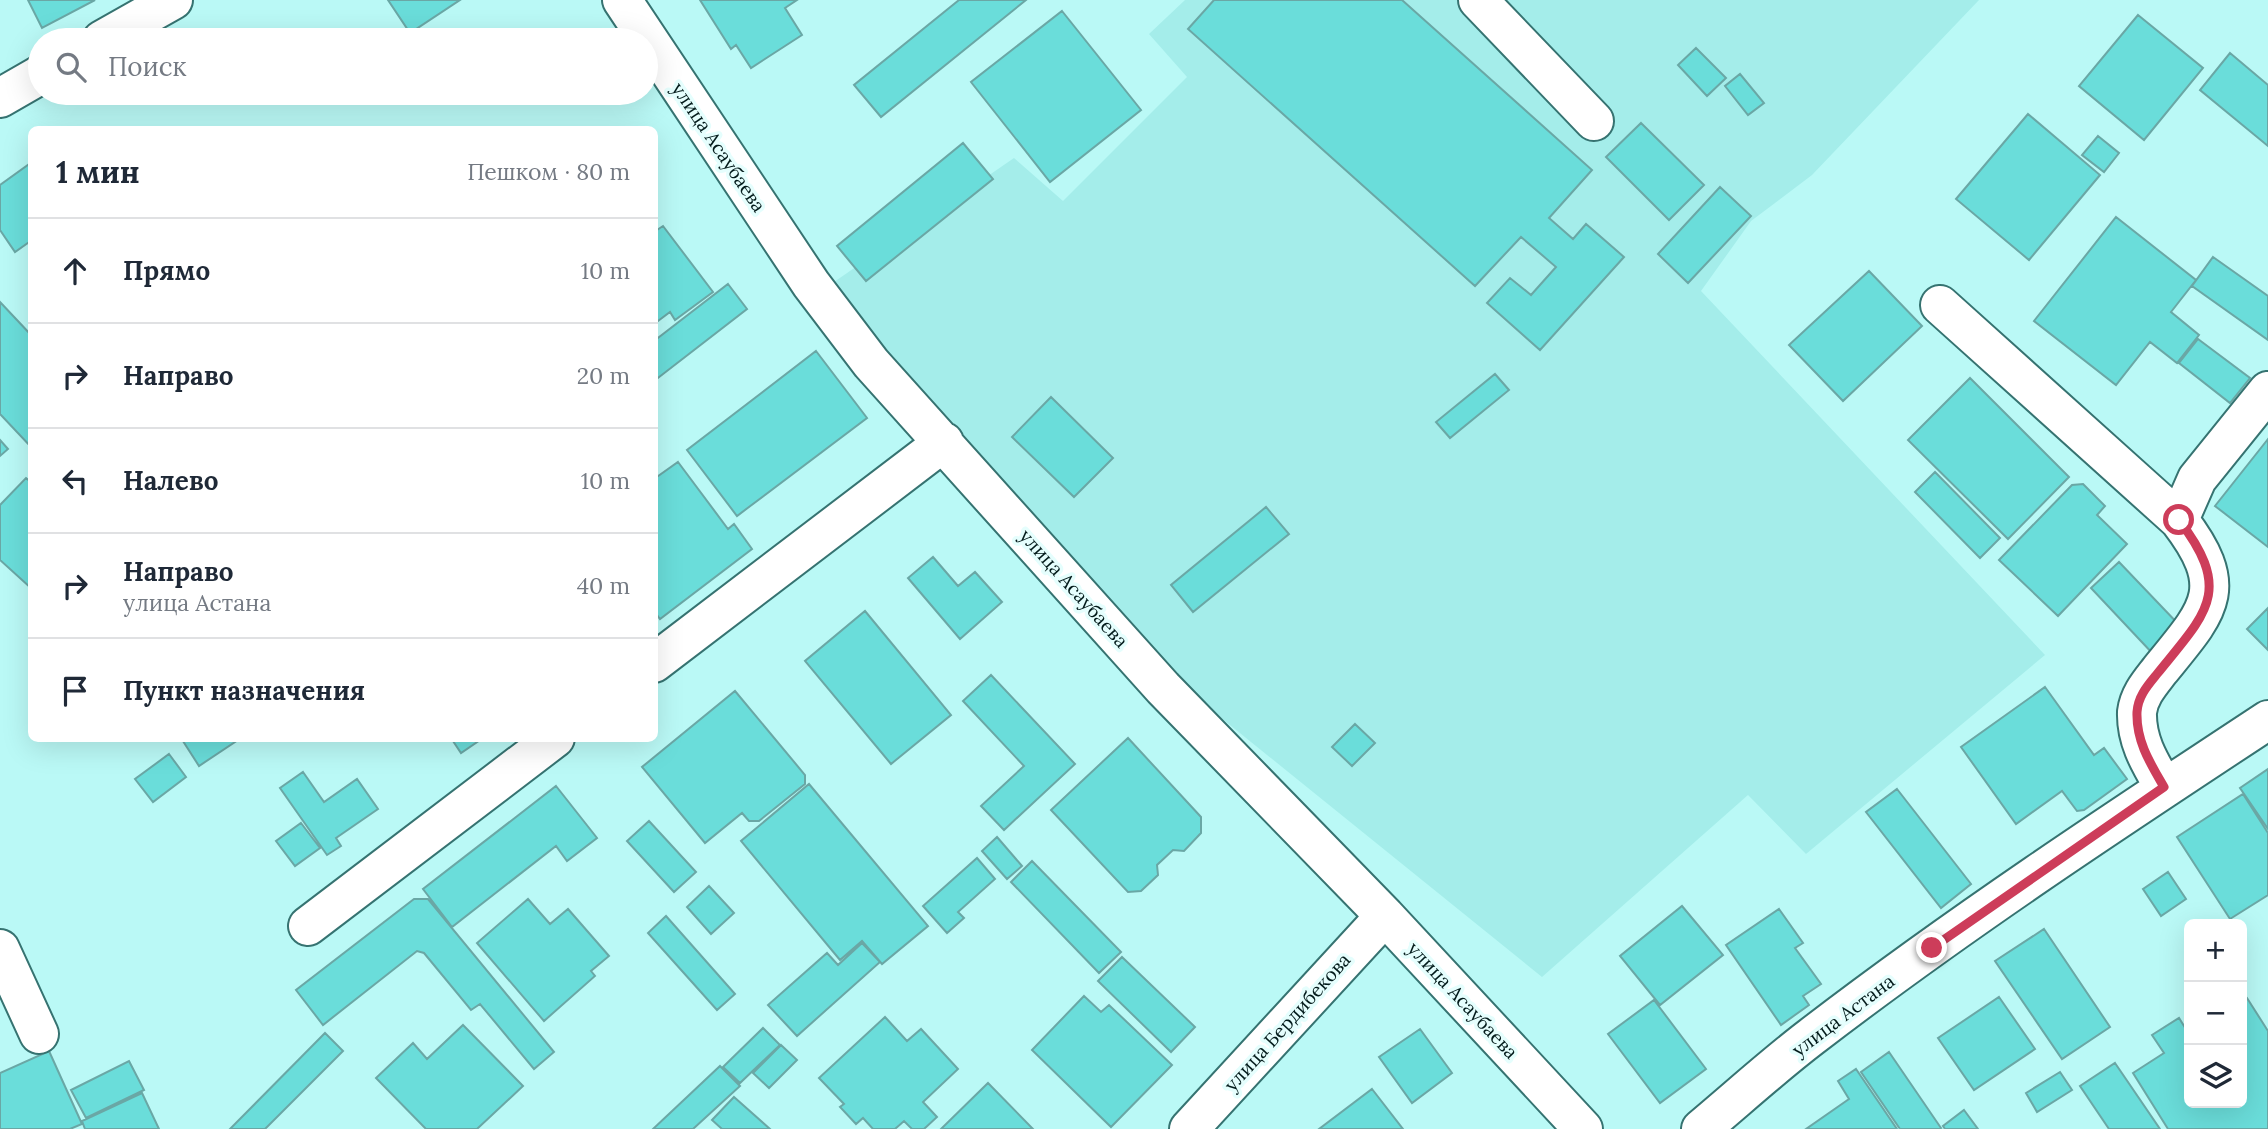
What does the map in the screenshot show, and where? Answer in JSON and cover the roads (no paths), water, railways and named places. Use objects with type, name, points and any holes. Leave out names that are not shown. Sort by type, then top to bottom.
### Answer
[{"type":"street","points":[[123,28],[173,0]]},
{"type":"street","name":"улица Асаубаева","points":[[622,0],[641,28]]},
{"type":"street","points":[[1478,0],[1594,121]]},
{"type":"street","name":"улица Асаубаева","points":[[658,54],[811,284],[871,363],[1163,688],[1385,916],[1583,1129]]},
{"type":"street","points":[[0,98],[28,82]]},
{"type":"street","points":[[1940,304],[2179,520],[2195,541],[2205,561],[2211,584],[2207,607],[2187,637],[2143,691],[2137,710],[2141,745],[2164,787]]},
{"type":"street","points":[[2179,520],[2197,479],[2268,391]]},
{"type":"street","points":[[658,660],[944,442]]},
{"type":"street","name":"улица Астана","points":[[1701,1129],[1809,1038],[1932,948],[2164,787],[2268,720]]},
{"type":"street","points":[[309,926],[550,742]]},
{"type":"street","name":"улица Бердибекова","points":[[1189,1129],[1385,916]]},
{"type":"street","points":[[0,949],[39,1034]]}]
